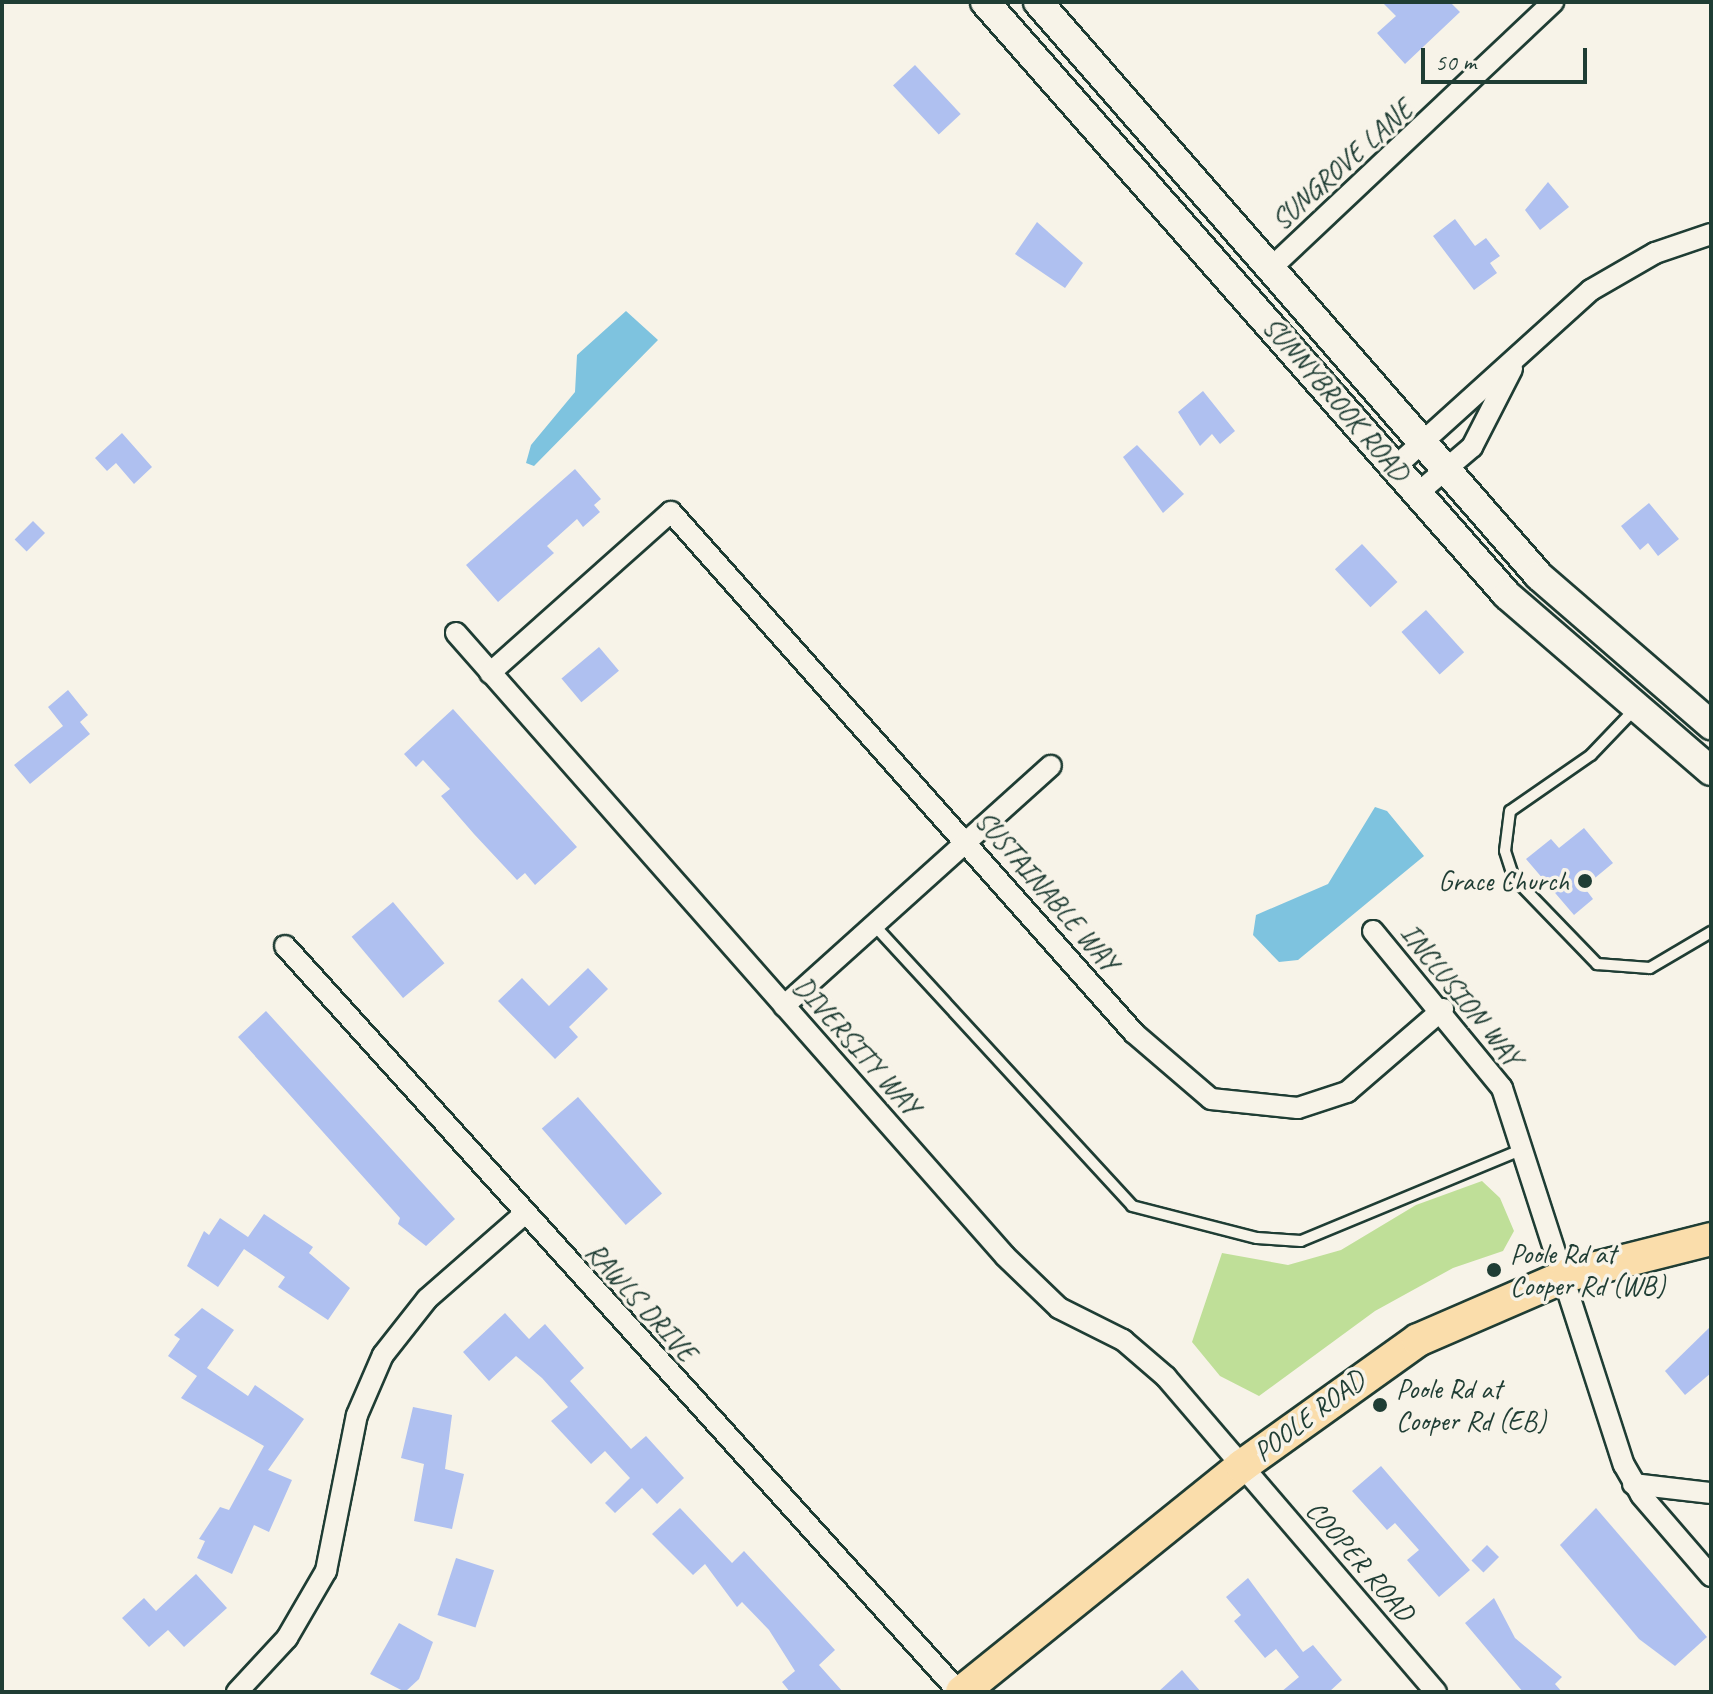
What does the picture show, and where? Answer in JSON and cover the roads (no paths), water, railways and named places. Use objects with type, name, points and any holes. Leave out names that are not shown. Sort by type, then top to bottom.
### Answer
[{"type":"main road","name":"SUNNYBROOK ROAD","points":[[985,2],[1507,595],[1634,710],[1711,771]]},
{"type":"main road","name":"SUNNYBROOK ROAD","points":[[1038,2],[1571,608],[1711,725]]},
{"type":"main road","points":[[1634,710],[1654,706],[1711,748]]},
{"type":"main road","name":"POOLE ROAD","points":[[961,1692],[1242,1466],[1418,1340],[1568,1275],[1711,1239]]},
{"type":"street","name":"SUNGROVE LANE","points":[[1271,268],[1553,2]]},
{"type":"street","points":[[1395,467],[1591,290],[1655,253],[1711,234]]},
{"type":"street","points":[[1418,493],[1447,470],[1495,409],[1515,361]]},
{"type":"street","name":"SUSTAINABLE WAY","points":[[490,673],[671,512],[1152,1052],[1211,1099],[1298,1108],[1347,1092],[1443,1009]]},
{"type":"street","name":"DIVERSITY WAY","points":[[456,633],[1005,1256],[1059,1308],[1123,1340],[1166,1377],[1242,1466]]},
{"type":"street","points":[[784,1006],[1051,766]]},
{"type":"street","name":"INCLUSION WAY","points":[[1373,931],[1443,1009],[1502,1088],[1521,1150],[1568,1275],[1633,1484]]},
{"type":"street","name":"RAWLS DRIVE","points":[[285,946],[523,1215],[961,1692]]},
{"type":"street","points":[[237,1692],[287,1638],[326,1571],[357,1415],[383,1355],[427,1299],[523,1215]]},
{"type":"street","name":"COOPER ROAD","points":[[1242,1466],[1436,1692]]},
{"type":"street","points":[[1633,1484],[1711,1493]]},
{"type":"street","points":[[1633,1484],[1711,1576]]},
{"type":"lane","points":[[1634,710],[1591,755],[1510,811],[1504,827],[1514,878],[1597,964],[1650,968],[1711,932]]},
{"type":"lane","points":[[874,925],[1132,1206],[1257,1238],[1301,1241],[1521,1150]]},
{"type":"water","points":[[626,311],[658,340],[534,466],[526,463],[531,445],[575,392],[577,355]]},
{"type":"water","points":[[1375,807],[1387,811],[1424,856],[1298,960],[1279,962],[1253,935],[1256,915],[1328,884]]},
{"type":"place","name":"Grace Church","points":[[1585,881]]},
{"type":"place","name":"Poole Rd at Cooper Rd (WB)","points":[[1494,1270]]},
{"type":"place","name":"Poole Rd at Cooper Rd (EB)","points":[[1380,1405]]}]
